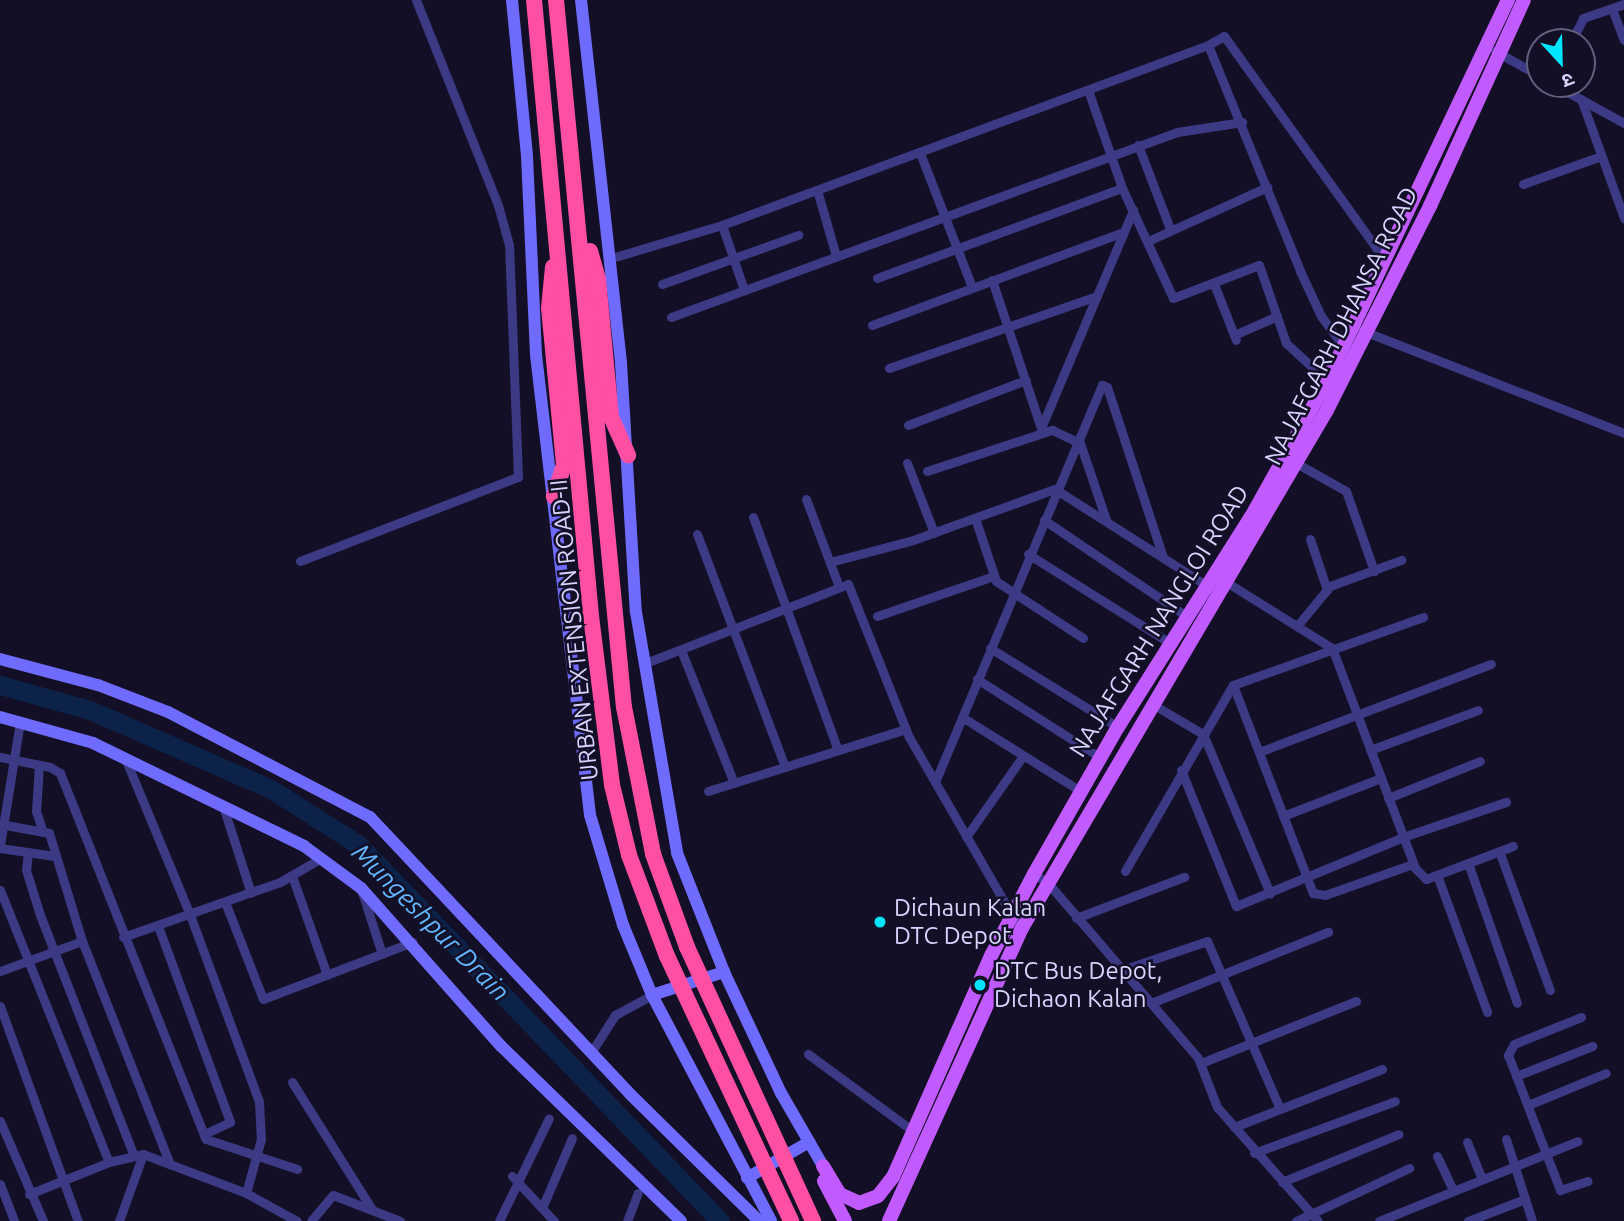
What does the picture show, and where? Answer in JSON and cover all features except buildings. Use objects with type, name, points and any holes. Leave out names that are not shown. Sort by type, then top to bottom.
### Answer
[{"type":"highway","name":"URBAN EXTENSION ROAD-II","points":[[534,0],[598,684],[612,785],[629,855],[667,956],[791,1221]]},
{"type":"highway","name":"URBAN EXTENSION ROAD-II","points":[[556,0],[582,236],[599,473],[624,708],[653,854],[687,947],[813,1221]]},
{"type":"highway","points":[[554,496],[564,465],[549,308],[557,233]]},
{"type":"highway","points":[[582,236],[598,279],[611,417],[628,454]]},
{"type":"main road","name":"NAJAFGARH NANGLOI ROAD","points":[[823,1166],[840,1194],[859,1203],[869,1201],[893,1177],[958,1029],[1034,874],[1118,727],[1170,643],[1217,582],[1327,381],[1349,352],[1360,330],[1385,260],[1434,180],[1467,109],[1488,47],[1508,0]]},
{"type":"main road","points":[[1467,109],[1502,54],[1524,0]]},
{"type":"main road","name":"NAJAFGARH DHANSA ROAD","points":[[1360,330],[1434,180]]},
{"type":"main road","name":"NAJAFGARH DHANSA ROAD","points":[[889,1221],[1022,928],[1154,705],[1217,582],[1296,463],[1349,352]]},
{"type":"main road","points":[[958,1029],[973,1035]]},
{"type":"main road","points":[[823,1166],[824,1184],[845,1221]]},
{"type":"street","points":[[300,561],[517,477],[513,289],[498,205],[416,0]]},
{"type":"street","points":[[512,0],[527,156],[536,355],[554,496],[564,618],[590,815],[623,925],[653,995],[771,1221]]},
{"type":"street","points":[[580,0],[628,454],[635,594],[643,664],[677,853],[724,972],[823,1166]]},
{"type":"street","points":[[1578,28],[1583,18],[1624,5]]},
{"type":"street","points":[[1612,9],[1624,40]]},
{"type":"street","points":[[608,259],[722,225],[1088,93],[1224,36],[1385,260]]},
{"type":"street","points":[[1208,44],[1316,305],[1349,352]]},
{"type":"street","points":[[1488,47],[1526,68]]},
{"type":"street","points":[[1088,93],[1122,188],[1173,298],[1259,265],[1286,343],[1327,381]]},
{"type":"street","points":[[1581,99],[1624,123]]},
{"type":"street","points":[[1581,99],[1624,218]]},
{"type":"street","points":[[671,317],[1138,145],[1177,132],[1242,122]]},
{"type":"street","points":[[1138,145],[1170,229]]},
{"type":"street","points":[[920,153],[972,287]]},
{"type":"street","points":[[1522,184],[1601,156]]},
{"type":"street","points":[[1148,241],[1267,187]]},
{"type":"street","points":[[877,278],[1122,188]]},
{"type":"street","points":[[817,190],[836,256]]},
{"type":"street","points":[[1042,430],[1133,210]]},
{"type":"street","points":[[722,225],[744,290]]},
{"type":"street","points":[[872,325],[1123,232]]},
{"type":"street","points":[[662,284],[798,235]]},
{"type":"street","points":[[992,280],[1042,430]]},
{"type":"street","points":[[1214,284],[1235,337],[1277,316]]},
{"type":"street","points":[[513,289],[532,289]]},
{"type":"street","points":[[889,368],[1097,296]]},
{"type":"street","points":[[1360,330],[1624,433]]},
{"type":"street","points":[[908,425],[1026,380]]},
{"type":"street","points":[[935,782],[1055,489],[1105,384],[1163,557]]},
{"type":"street","points":[[927,471],[1042,430],[1077,440]]},
{"type":"street","points":[[1077,440],[1106,520]]},
{"type":"street","points":[[907,463],[934,533]]},
{"type":"street","points":[[1296,463],[1346,491],[1374,571]]},
{"type":"street","points":[[830,562],[934,533],[1055,489]]},
{"type":"street","points":[[1055,489],[1163,557],[1217,582],[1332,648],[1413,864],[1426,879],[1513,846]]},
{"type":"street","points":[[806,499],[839,587]]},
{"type":"street","points":[[753,517],[838,750]]},
{"type":"street","points":[[975,518],[994,576],[1013,592],[1083,638]]},
{"type":"street","points":[[1044,520],[1188,617]]},
{"type":"street","points":[[697,534],[785,767]]},
{"type":"street","points":[[1310,539],[1327,590]]},
{"type":"street","points":[[1028,554],[1170,643]]},
{"type":"street","points":[[1297,626],[1327,590],[1401,560]]},
{"type":"street","points":[[877,616],[994,576]]},
{"type":"street","points":[[643,664],[839,587],[850,586],[906,729],[965,837],[1022,928]]},
{"type":"street","points":[[1125,871],[1181,770],[1233,685],[1423,617]]},
{"type":"street","points":[[990,648],[1118,727]]},
{"type":"street","points":[[681,650],[734,783]]},
{"type":"street","points":[[0,659],[97,685],[168,712],[370,817],[592,1051],[759,1221]]},
{"type":"street","points":[[1259,752],[1355,713],[1491,664]]},
{"type":"street","points":[[977,679],[1101,758]]},
{"type":"street","points":[[1233,685],[1306,877],[1318,896],[1413,864]]},
{"type":"street","points":[[1154,705],[1203,734],[1270,893]]},
{"type":"street","points":[[1370,750],[1478,710]]},
{"type":"street","points":[[0,717],[93,743],[223,806],[321,858],[361,888],[412,942],[501,1046],[681,1221]]},
{"type":"street","points":[[962,717],[1082,792]]},
{"type":"street","points":[[20,722],[14,760],[4,788],[0,846],[54,856]]},
{"type":"street","points":[[708,792],[906,729]]},
{"type":"street","points":[[965,837],[1023,756]]},
{"type":"street","points":[[0,757],[39,765],[60,774],[123,937],[208,1140],[297,1169]]},
{"type":"street","points":[[125,758],[190,915],[259,1102],[263,1125],[246,1193]]},
{"type":"street","points":[[1388,798],[1480,761]]},
{"type":"street","points":[[39,765],[36,811],[43,832]]},
{"type":"street","points":[[1181,770],[1234,905],[1270,893],[1403,837],[1506,802]]},
{"type":"street","points":[[1283,816],[1381,778]]},
{"type":"street","points":[[223,806],[251,892]]},
{"type":"street","points":[[2,825],[43,832],[51,836],[54,856],[82,941],[170,1164]]},
{"type":"street","points":[[1499,851],[1550,990]]},
{"type":"street","points":[[29,852],[26,870],[138,1154],[119,1221]]},
{"type":"street","points":[[123,937],[292,876],[321,858]]},
{"type":"street","points":[[1468,863],[1517,1003]]},
{"type":"street","points":[[1034,874],[1048,883],[1201,1063],[1211,1097],[1254,1153],[1315,1218]]},
{"type":"street","points":[[1437,875],[1487,1012]]},
{"type":"street","points":[[292,876],[327,975]]},
{"type":"street","points":[[1076,918],[1184,877]]},
{"type":"street","points":[[361,888],[382,954]]},
{"type":"street","points":[[0,890],[109,1162]]},
{"type":"street","points":[[225,902],[261,998],[412,942]]},
{"type":"street","points":[[158,926],[229,1116],[228,1125],[204,1134]]},
{"type":"street","points":[[1151,1003],[1328,932]]},
{"type":"street","points":[[0,971],[82,941]]},
{"type":"street","points":[[1122,970],[1207,941],[1224,974],[1280,1109]]},
{"type":"street","points":[[592,1051],[615,1015],[653,995],[724,972]]},
{"type":"street","points":[[1201,1063],[1356,1001]]},
{"type":"street","points":[[0,1006],[78,1221]]},
{"type":"street","points":[[1581,1017],[1510,1047],[1516,1076],[1560,1190],[1588,1181]]},
{"type":"street","points":[[1516,1076],[1592,1046]]},
{"type":"street","points":[[808,1054],[913,1131]]},
{"type":"street","points":[[1234,1127],[1382,1069]]},
{"type":"street","points":[[1528,1105],[1606,1073]]},
{"type":"street","points":[[292,1082],[370,1208]]},
{"type":"street","points":[[1254,1153],[1395,1101]]},
{"type":"street","points":[[499,1221],[549,1118]]},
{"type":"street","points":[[0,1121],[29,1194],[43,1221]]},
{"type":"street","points":[[1282,1182],[1399,1134]]},
{"type":"street","points":[[542,1208],[572,1138]]},
{"type":"street","points":[[1506,1139],[1532,1221]]},
{"type":"street","points":[[1378,1221],[1578,1141]]},
{"type":"street","points":[[747,1178],[809,1142]]},
{"type":"street","points":[[1467,1142],[1482,1179]]},
{"type":"street","points":[[29,1194],[109,1162],[138,1154],[246,1193],[297,1221]]},
{"type":"street","points":[[1437,1156],[1453,1191]]},
{"type":"street","points":[[1296,1221],[1315,1218],[1409,1168]]},
{"type":"street","points":[[512,1176],[554,1221]]},
{"type":"street","points":[[0,1184],[14,1221]]},
{"type":"street","points":[[627,1221],[638,1193]]},
{"type":"street","points":[[311,1221],[333,1195],[400,1221]]},
{"type":"street","points":[[1468,1221],[1492,1217],[1525,1199]]},
{"type":"waterway","name":"Mungeshpur Drain","points":[[0,685],[90,710],[271,789],[359,845],[720,1221]]},
{"type":"place","name":"Dichaun Kalan DTC Depot","points":[[880,922]]},
{"type":"place","name":"DTC Bus Depot, Dichaon Kalan","points":[[980,985]]}]
